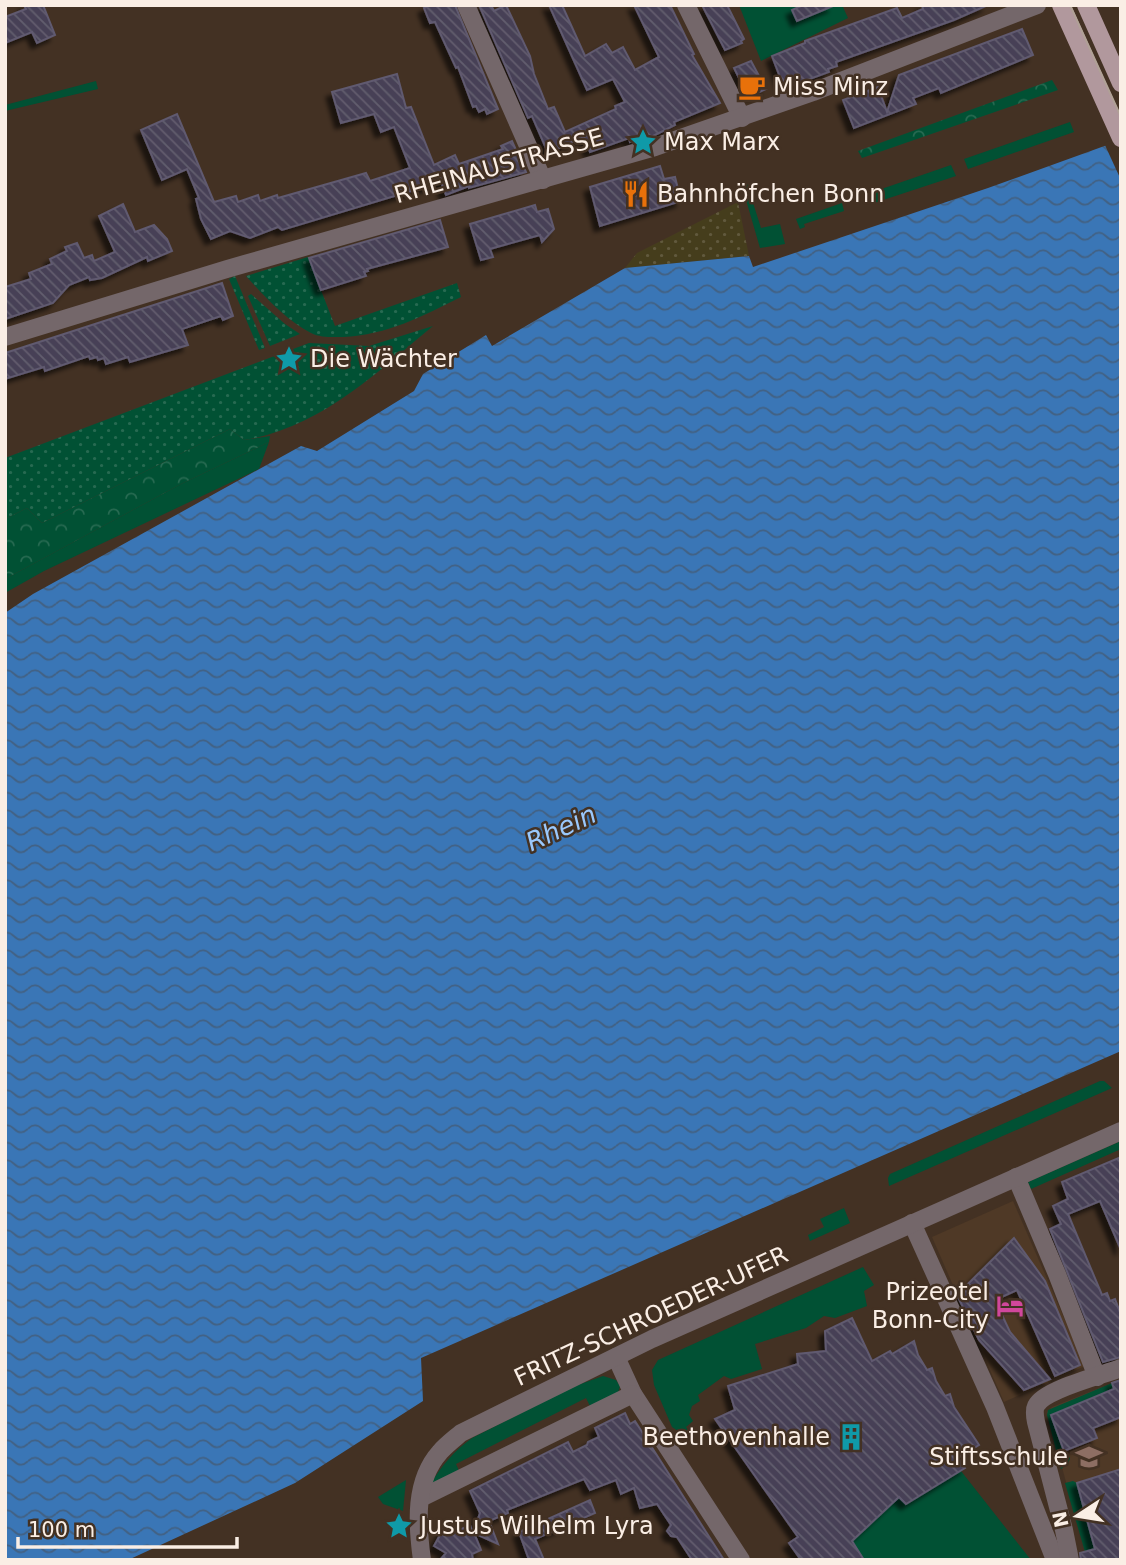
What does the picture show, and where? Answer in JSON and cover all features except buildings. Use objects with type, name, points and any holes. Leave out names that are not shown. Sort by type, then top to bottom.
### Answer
[{"type":"main road","points":[[1061,5],[1121,138]]},
{"type":"main road","points":[[1086,5],[1121,83]]},
{"type":"street","points":[[466,5],[543,180]]},
{"type":"street","points":[[686,5],[742,118]]},
{"type":"street","name":"RHEINAUSTRASSE","points":[[5,337],[240,265],[655,147],[814,92],[1037,5]]},
{"type":"street","name":"FRITZ-SCHROEDER-UFER","points":[[421,1498],[426,1473],[440,1452],[461,1433],[616,1357],[1121,1131]]},
{"type":"street","points":[[1016,1177],[1097,1377]]},
{"type":"street","points":[[912,1223],[995,1407],[1055,1560]]},
{"type":"street","points":[[616,1357],[633,1394],[741,1560]]},
{"type":"street","points":[[1070,1560],[1035,1413],[1036,1406],[1043,1398],[1121,1368]]},
{"type":"street","points":[[422,1560],[418,1527],[421,1498],[633,1394]]},
{"type":"shaded area","name":"Prizeotel Bonn-City","points":[[1013,1201],[1085,1366],[1004,1402],[932,1237]]},
{"type":"shaded area","name":"Stiftsschule","points":[[1112,1383],[1121,1406],[1121,1539],[1085,1552],[1047,1412],[1052,1407]]},
{"type":"green space","points":[[739,5],[842,5],[848,18],[761,61]]},
{"type":"green space","points":[[1052,80],[1058,90],[862,158],[858,151]]},
{"type":"green space","points":[[96,81],[98,89],[5,111],[5,105]]},
{"type":"green space","points":[[1070,122],[1074,132],[968,169],[964,159]]},
{"type":"green space","points":[[951,165],[956,176],[871,204],[867,194]]},
{"type":"green space","points":[[747,184],[761,228],[780,224],[785,244],[760,248],[742,186]]},
{"type":"green space","points":[[842,203],[844,211],[804,224],[805,227],[800,229],[796,219]]},
{"type":"green space","points":[[308,257],[335,326],[457,283],[461,297],[419,317],[375,333],[343,337],[319,336],[284,315],[246,276]]},
{"type":"green space","points":[[235,276],[265,348],[259,350],[229,279]]},
{"type":"green space","points":[[251,294],[300,334],[270,346],[248,296]]},
{"type":"green space","points":[[433,326],[346,396],[298,424],[272,434],[244,440],[230,429],[42,523],[27,508],[5,519],[5,458],[309,343],[369,346]]},
{"type":"green space","points":[[230,429],[244,440],[270,436],[269,442],[181,484],[5,579],[5,519],[27,508],[42,523]]},
{"type":"green space","points":[[269,442],[259,469],[44,571],[5,593],[5,579],[181,484]]},
{"type":"green space","points":[[1100,1081],[1112,1088],[889,1186],[890,1174]]},
{"type":"green space","points":[[1121,1141],[1121,1149],[1031,1189],[1028,1182]]},
{"type":"green space","points":[[844,1208],[850,1223],[810,1241],[808,1235],[824,1227],[820,1219]]},
{"type":"green space","points":[[863,1267],[874,1285],[864,1291],[867,1306],[835,1318],[824,1316],[806,1328],[755,1344],[762,1369],[731,1379],[724,1376],[698,1395],[700,1401],[692,1406],[689,1415],[693,1421],[686,1427],[693,1438],[690,1439],[672,1427],[654,1385],[652,1370],[658,1360]]},
{"type":"green space","points":[[603,1376],[616,1380],[620,1386],[618,1393],[591,1408],[586,1398],[456,1464],[461,1475],[430,1485],[449,1459],[472,1438],[575,1386]]},
{"type":"green space","points":[[1112,1383],[1114,1389],[1051,1415],[1065,1453],[1070,1458],[1068,1464],[1061,1469],[1048,1410]]},
{"type":"green space","points":[[961,1471],[1031,1560],[864,1560],[852,1541],[899,1497],[906,1504]]},
{"type":"green space","points":[[406,1480],[403,1511],[383,1504],[378,1497]]},
{"type":"green space","points":[[1065,1483],[1077,1483],[1095,1549],[1085,1552]]},
{"type":"sand","points":[[738,202],[749,256],[625,268],[637,253]]},
{"type":"water","name":"Rhein","points":[[1121,140],[1121,1051],[421,1358],[423,1401],[295,1483],[128,1560],[5,1560],[5,613],[33,594],[301,446],[317,451],[414,391],[423,374],[486,335],[492,346],[625,268],[749,256],[753,267]]},
{"type":"pier","points":[[1121,136],[1121,180],[1104,143]]},
{"type":"tram line","points":[[1070,5],[1121,117]]},
{"type":"place","name":"Miss Minz","points":[[752,87]]},
{"type":"place","name":"Max Marx","points":[[643,142]]},
{"type":"place","name":"Bahnhöfchen Bonn","points":[[636,194]]},
{"type":"place","name":"Die Wächter","points":[[289,359]]},
{"type":"place","name":"Prizeotel Bonn-City","points":[[1010,1306]]},
{"type":"place","name":"Beethovenhalle","points":[[851,1437]]},
{"type":"place","name":"Stiftsschule","points":[[1089,1457]]},
{"type":"place","name":"Justus Wilhelm Lyra","points":[[399,1526]]}]
